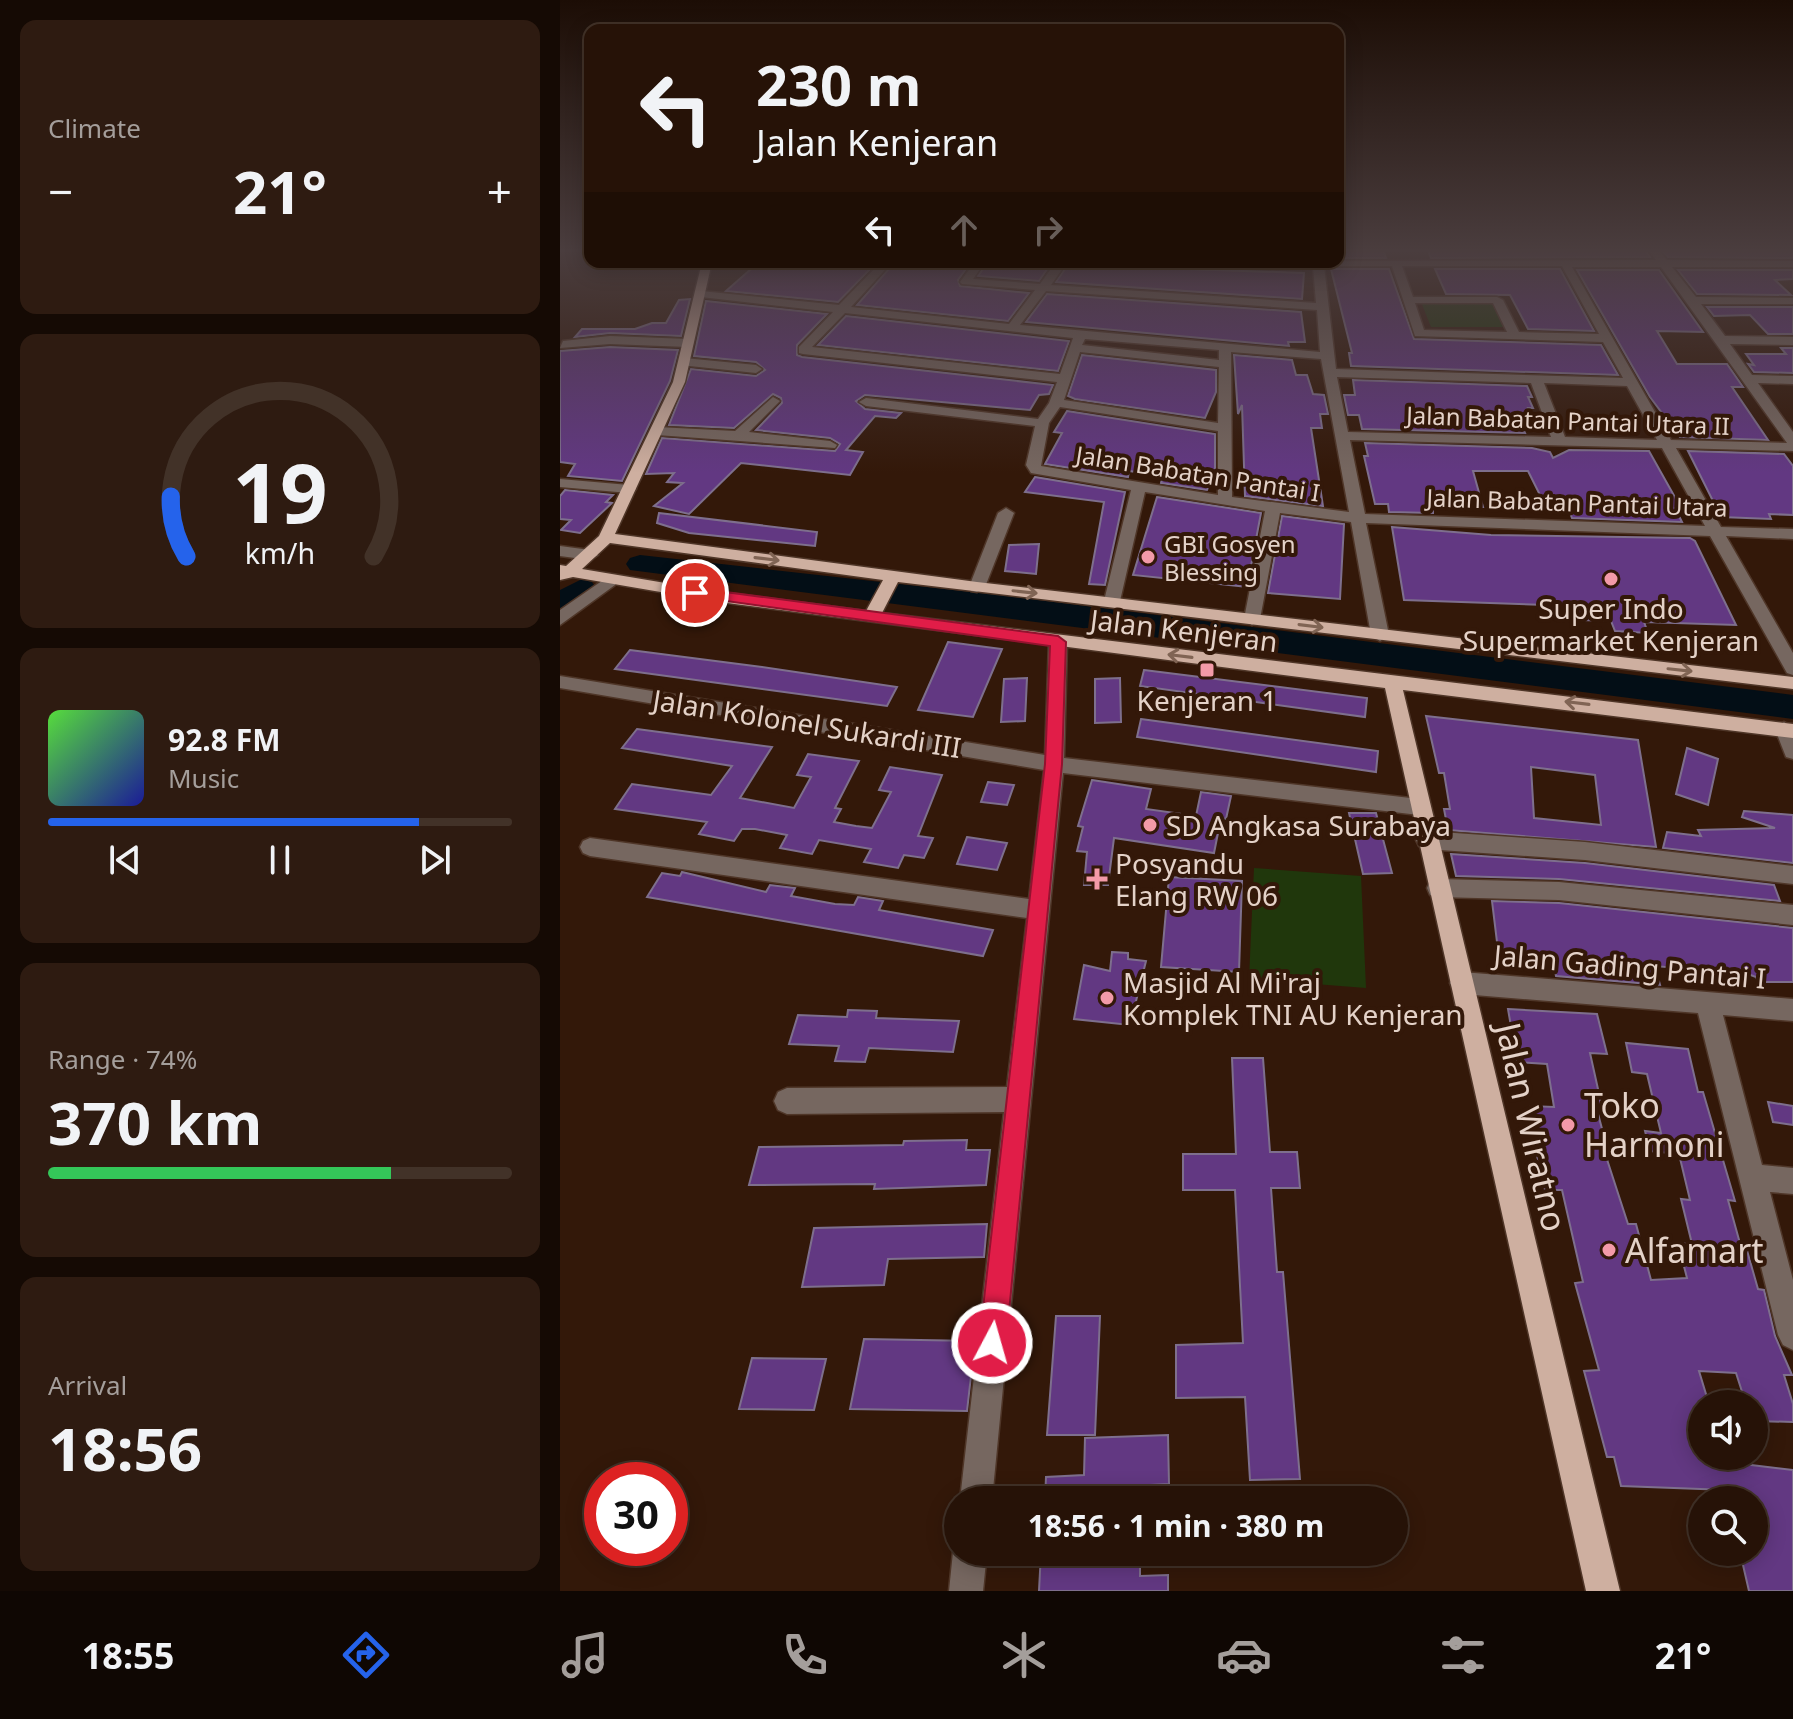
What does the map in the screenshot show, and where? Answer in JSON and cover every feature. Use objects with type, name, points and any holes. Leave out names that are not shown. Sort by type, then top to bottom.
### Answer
[{"type":"main road","points":[[564,574],[590,555],[606,538],[657,431],[684,362],[693,324]]},
{"type":"main road","name":"Jalan Kenjeran","points":[[606,538],[894,577],[1793,683]]},
{"type":"main road","name":"Jalan Kenjeran","points":[[564,574],[1058,642],[1788,730]]},
{"type":"main road","points":[[872,616],[894,577]]},
{"type":"main road","name":"Jalan Wiratno","points":[[1392,680],[1426,840],[1603,1591]]},
{"type":"street","points":[[826,324],[803,350],[1066,379]]},
{"type":"street","points":[[978,324],[1225,364]]},
{"type":"street","points":[[1012,328],[1015,324]]},
{"type":"street","points":[[1323,324],[1341,436],[1380,635]]},
{"type":"street","points":[[1417,324],[1420,334],[1605,338]]},
{"type":"street","points":[[1509,324],[1515,336]]},
{"type":"street","points":[[1598,324],[1793,669]]},
{"type":"street","points":[[1710,324],[1793,444]]},
{"type":"street","points":[[563,345],[610,340],[688,343]]},
{"type":"street","points":[[1721,340],[1793,341]]},
{"type":"street","points":[[1078,341],[1327,356]]},
{"type":"street","points":[[866,402],[1042,423],[1056,403],[1078,341]]},
{"type":"street","points":[[1225,348],[1225,499]]},
{"type":"street","points":[[684,362],[756,369]]},
{"type":"street","points":[[1331,373],[1631,382]]},
{"type":"street","points":[[1536,379],[1560,442]]},
{"type":"street","points":[[1749,379],[1793,380]]},
{"type":"street","points":[[738,435],[773,401]]},
{"type":"street","points":[[1056,403],[1225,428]]},
{"type":"street","name":"Jalan Babatan Pantai I","points":[[1042,423],[1033,465],[1036,470],[1273,508],[1359,518]]},
{"type":"street","points":[[657,431],[738,435],[830,445]]},
{"type":"street","name":"Jalan Babatan Pantai Utara II","points":[[1341,436],[1668,447],[1793,444]]},
{"type":"street","points":[[561,474],[629,489]]},
{"type":"street","points":[[1112,601],[1139,486]]},
{"type":"street","points":[[1252,619],[1273,508]]},
{"type":"street","points":[[977,587],[1006,513]]},
{"type":"street","name":"Jalan Babatan Pantai Utara","points":[[1359,518],[1793,534]]},
{"type":"street","points":[[560,551],[590,555]]},
{"type":"street","points":[[560,619],[609,581]]},
{"type":"street","points":[[977,1486],[1054,764],[1058,642]]},
{"type":"street","name":"Jalan Kolonel Sukardi III","points":[[560,682],[1054,764],[1419,807]]},
{"type":"street","points":[[1788,730],[1793,752]]},
{"type":"street","points":[[1426,840],[1585,851],[1793,875]]},
{"type":"street","points":[[590,847],[1037,910]]},
{"type":"street","points":[[1438,888],[1559,891],[1793,915]]},
{"type":"street","name":"Jalan Gading Pantai I","points":[[1462,983],[1793,1010]]},
{"type":"street","points":[[1707,1001],[1793,1335]]},
{"type":"street","points":[[787,1101],[1018,1099]]},
{"type":"street","points":[[1752,1177],[1793,1181]]},
{"type":"street","points":[[966,1591],[969,1566]]},
{"type":"green space","points":[[1430,324],[1505,324],[1506,327],[1431,327]]},
{"type":"green space","points":[[1254,868],[1361,876],[1366,988],[1249,979]]},
{"type":"building","points":[[648,324],[684,324],[681,336],[610,333],[575,337],[582,329],[635,329]]},
{"type":"building","points":[[701,324],[817,324],[797,345],[797,355],[1053,385],[1049,394],[1039,395],[1030,410],[865,395],[856,401],[865,409],[901,413],[896,418],[875,416],[846,450],[863,452],[850,475],[741,463],[689,514],[654,506],[683,483],[667,482],[674,473],[646,474],[662,438],[835,451],[840,444],[830,438],[756,430],[782,403],[781,398],[773,394],[734,428],[669,425],[691,369],[756,376],[765,370],[756,362],[694,356]]},
{"type":"building","points":[[838,324],[920,324],[1069,341],[1058,371],[818,345]]},
{"type":"building","points":[[1051,324],[1303,324],[1305,342],[1288,342],[1289,346]]},
{"type":"building","points":[[1345,324],[1409,324],[1414,339],[1601,345],[1618,375],[1351,366],[1349,353],[1352,353]]},
{"type":"building","points":[[1525,324],[1590,324],[1594,331],[1528,329]]},
{"type":"building","points":[[1608,324],[1697,324],[1703,332],[1657,331],[1677,364],[1727,364],[1743,387],[1732,387],[1768,440],[1680,437],[1650,397]]},
{"type":"building","points":[[1759,324],[1793,324],[1793,334],[1768,334]]},
{"type":"building","points":[[610,347],[678,350],[670,381],[622,481],[568,476],[575,464],[560,462],[560,351]]},
{"type":"building","points":[[1781,348],[1793,348],[1793,373],[1754,372],[1748,364],[1754,365],[1746,354],[1786,354]]},
{"type":"building","points":[[1082,355],[1216,370],[1216,392],[1205,418],[1075,399],[1068,396]]},
{"type":"building","points":[[1234,355],[1292,360],[1296,375],[1307,375],[1313,394],[1324,395],[1328,414],[1320,414],[1322,428],[1311,428],[1323,506],[1245,496],[1242,405],[1238,414]]},
{"type":"building","points":[[1353,380],[1527,386],[1532,397],[1528,397],[1533,408],[1528,408],[1532,417],[1518,417],[1525,433],[1362,429],[1359,415],[1348,415],[1344,395],[1355,395]]},
{"type":"building","points":[[1067,411],[1215,434],[1215,472],[1207,490],[1161,483],[1163,476],[1129,471],[1128,477],[1045,464],[1062,433],[1054,432]]},
{"type":"building","points":[[1365,443],[1532,448],[1550,452],[1553,458],[1569,450],[1649,451],[1681,508],[1675,508],[1682,522],[1572,518],[1567,505],[1545,505],[1528,471],[1473,471],[1483,507],[1433,508],[1433,513],[1389,512],[1388,504],[1375,504],[1364,456],[1368,456]]},
{"type":"building","points":[[1688,451],[1784,454],[1793,466],[1793,515],[1769,514],[1771,519],[1721,517]]},
{"type":"building","points":[[1035,477],[1125,492],[1105,585],[1089,584],[1104,502],[1025,492]]},
{"type":"building","points":[[565,490],[613,495],[606,502],[612,503],[580,533],[561,530],[571,520],[560,519],[560,496]]},
{"type":"building","points":[[1157,497],[1261,513],[1247,587],[1133,575]]},
{"type":"building","points":[[659,513],[817,532],[815,546],[689,533],[657,523]]},
{"type":"building","points":[[1282,516],[1344,524],[1340,599],[1268,593]]},
{"type":"building","points":[[1392,527],[1491,535],[1690,538],[1695,541],[1736,625],[1644,622],[1648,633],[1615,631],[1611,621],[1581,620],[1576,606],[1404,600]]},
{"type":"building","points":[[1039,544],[1036,574],[1005,571],[1009,545]]},
{"type":"building","points":[[948,642],[1002,649],[973,717],[918,710]]},
{"type":"building","points":[[630,650],[897,687],[887,706],[615,669]]},
{"type":"building","points":[[1144,670],[1367,698],[1365,717],[1140,686]]},
{"type":"building","points":[[1027,678],[1025,721],[1001,722],[1004,679]]},
{"type":"building","points":[[1120,678],[1121,722],[1095,723],[1095,679]]},
{"type":"building","points":[[1426,716],[1638,740],[1656,847],[1448,830],[1444,809],[1450,809],[1444,773],[1439,773]],"holes":[[[1531,767],[1595,775],[1601,825],[1534,818]]]},
{"type":"building","points":[[1141,719],[1378,751],[1376,772],[1137,737]]},
{"type":"building","points":[[637,729],[772,747],[740,798],[794,808],[811,777],[797,775],[808,754],[859,761],[835,808],[841,809],[834,822],[856,826],[872,828],[891,792],[879,790],[890,767],[942,775],[918,836],[933,838],[924,858],[904,855],[898,868],[864,862],[871,849],[819,840],[812,854],[780,848],[787,835],[742,829],[734,841],[699,834],[707,822],[615,809],[632,784],[711,795],[732,766],[622,748]]},
{"type":"building","points":[[1687,748],[1718,759],[1708,805],[1676,794]]},
{"type":"building","points":[[1092,780],[1151,789],[1146,809],[1196,816],[1201,792],[1231,796],[1226,819],[1221,818],[1214,853],[1114,838],[1108,885],[1084,885],[1087,852],[1077,851],[1083,827],[1078,826]]},
{"type":"building","points":[[988,782],[1014,785],[1007,805],[981,802]]},
{"type":"building","points":[[1744,811],[1793,815],[1793,863],[1663,848],[1667,832],[1701,836],[1698,830],[1775,828],[1742,817]]},
{"type":"building","points":[[1349,813],[1376,813],[1392,873],[1363,874]]},
{"type":"building","points":[[967,837],[1007,843],[997,870],[957,864]]},
{"type":"building","points":[[1451,854],[1585,863],[1774,885],[1780,901],[1559,879],[1456,876]]},
{"type":"building","points":[[682,872],[766,892],[770,885],[795,888],[791,896],[835,904],[854,905],[858,897],[883,901],[879,910],[993,930],[983,956],[647,897],[662,873],[680,876]]},
{"type":"building","points":[[1169,877],[1242,881],[1239,972],[1161,967]]},
{"type":"building","points":[[1492,901],[1559,903],[1793,928],[1793,982],[1758,982],[1756,977],[1748,974],[1655,966],[1660,985],[1556,976],[1553,961],[1506,956],[1505,951],[1498,950]]},
{"type":"building","name":"Masjid Al Mi'raj Komplek TNI AU Kenjeran","points":[[1112,952],[1128,953],[1128,959],[1146,961],[1130,1025],[1074,1019],[1084,965],[1110,971]]},
{"type":"building","points":[[1508,1009],[1597,1014],[1607,1054],[1590,1053],[1602,1107],[1596,1106],[1606,1144],[1602,1144],[1628,1224],[1636,1224],[1651,1280],[1687,1278],[1678,1243],[1692,1244],[1681,1199],[1690,1200],[1679,1154],[1650,1151],[1645,1131],[1661,1133],[1647,1074],[1632,1072],[1626,1043],[1688,1049],[1698,1092],[1703,1092],[1735,1201],[1728,1200],[1741,1247],[1746,1247],[1758,1289],[1764,1290],[1775,1336],[1792,1375],[1784,1375],[1793,1404],[1793,1422],[1768,1421],[1768,1390],[1741,1390],[1736,1373],[1699,1371],[1705,1390],[1688,1390],[1688,1470],[1768,1470],[1768,1467],[1793,1470],[1793,1591],[1749,1591],[1743,1566],[1768,1566],[1768,1486],[1688,1486],[1688,1489],[1621,1486],[1614,1457],[1607,1457],[1584,1371],[1599,1370],[1575,1283],[1583,1282],[1562,1190],[1545,1190],[1535,1147],[1541,1147],[1531,1106],[1554,1107],[1547,1064],[1517,1062]]},
{"type":"building","points":[[848,1010],[877,1011],[876,1018],[959,1021],[953,1052],[869,1048],[865,1062],[835,1061],[839,1046],[789,1044],[798,1015],[847,1017]]},
{"type":"building","points":[[1232,1058],[1263,1058],[1270,1152],[1297,1152],[1300,1188],[1271,1188],[1277,1272],[1283,1272],[1300,1479],[1250,1480],[1245,1397],[1176,1398],[1176,1345],[1243,1343],[1235,1190],[1183,1190],[1183,1154],[1236,1154]]},
{"type":"building","points":[[1768,1102],[1793,1106],[1793,1125],[1773,1122]]},
{"type":"building","points":[[967,1140],[966,1150],[990,1150],[986,1185],[874,1189],[875,1184],[749,1185],[759,1147],[903,1145],[904,1141]]},
{"type":"building","points":[[987,1224],[984,1257],[888,1259],[884,1285],[802,1287],[814,1228]]},
{"type":"building","points":[[1056,1316],[1100,1316],[1095,1435],[1047,1435]]},
{"type":"building","points":[[864,1339],[975,1341],[967,1411],[850,1409]]},
{"type":"building","points":[[752,1358],[826,1359],[814,1410],[739,1409]]},
{"type":"building","points":[[1168,1435],[1169,1484],[1046,1486],[1046,1477],[1084,1475],[1085,1438]]},
{"type":"building","points":[[1040,1566],[1140,1566],[1140,1576],[1168,1575],[1168,1591],[1039,1591]]},
{"type":"waterway","points":[[640,564],[998,605],[1793,707]]},
{"type":"waterway","points":[[560,605],[582,589]]},
{"type":"place","name":"GBI Gosyen Blessing","points":[[1148,557]]},
{"type":"place","name":"Super Indo Supermarket Kenjeran","points":[[1611,579]]},
{"type":"place","name":"Kenjeran 1","points":[[1207,670]]},
{"type":"place","name":"SD Angkasa Surabaya","points":[[1150,825]]},
{"type":"place","name":"Posyandu Elang RW 06","points":[[1097,879]]},
{"type":"place","name":"Masjid Al Mi'raj Komplek TNI AU Kenjeran","points":[[1107,998]]},
{"type":"place","name":"Toko Harmoni","points":[[1568,1125]]},
{"type":"place","name":"Alfamart","points":[[1609,1250]]},
{"type":"route","points":[[695,593],[1058,642],[1054,764],[992,1343]]}]
